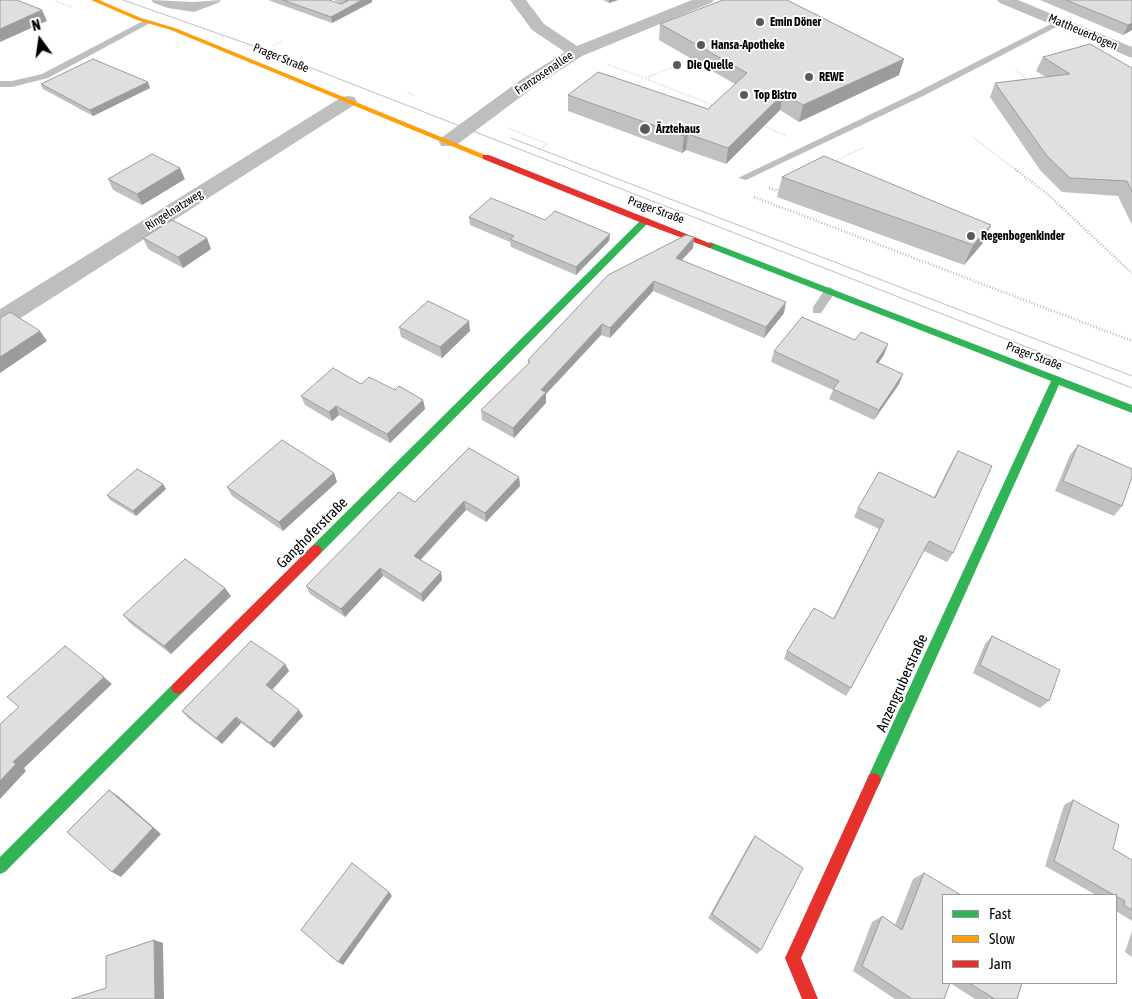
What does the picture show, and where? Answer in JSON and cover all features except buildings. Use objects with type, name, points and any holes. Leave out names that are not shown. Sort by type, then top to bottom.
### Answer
[{"type":"main road","name":"Prager Straße","points":[[94,0],[148,22],[173,29],[645,221],[1132,409]]},
{"type":"main road","name":"Prager Straße","points":[[155,5],[173,29]]},
{"type":"main road","name":"Ganghoferstraße","points":[[0,867],[645,221]]},
{"type":"main road","name":"Anzengruberstraße","points":[[810,999],[793,958],[1057,380]]},
{"type":"street","points":[[155,5],[194,7],[213,0]]},
{"type":"street","points":[[518,0],[538,27],[576,52]]},
{"type":"street","name":"Franzosenallee","points":[[448,142],[534,78],[576,52],[706,0]]},
{"type":"street","name":"Mattheuerbogen","points":[[1005,0],[1132,53]]},
{"type":"street","name":"Ringelnatzweg","points":[[0,320],[348,100]]},
{"type":"lane","points":[[0,84],[12,84],[45,76],[148,22]]},
{"type":"lane","points":[[743,178],[925,91],[1060,23]]},
{"type":"lane","points":[[818,310],[830,291]]},
{"type":"path","points":[[805,13],[818,14]]},
{"type":"path","points":[[278,43],[283,45]]},
{"type":"path","points":[[646,78],[700,56]]},
{"type":"path","points":[[604,64],[646,78],[722,110]]},
{"type":"path","points":[[1016,69],[1029,82]]},
{"type":"path","points":[[408,94],[415,96]]},
{"type":"path","points":[[764,126],[788,137]]},
{"type":"path","points":[[516,131],[547,144],[534,155]]},
{"type":"path","points":[[973,137],[1046,192],[1132,273]]},
{"type":"path","points":[[743,178],[743,193],[1132,341]]},
{"type":"tram line","points":[[123,0],[265,50],[1132,388]]},
{"type":"tram line","points":[[511,138],[1132,376]]},
{"type":"traffic: fast","points":[[316,550],[645,221]]},
{"type":"traffic: fast","points":[[710,245],[1132,409]]},
{"type":"traffic: fast","points":[[874,780],[1057,379]]},
{"type":"traffic: fast","points":[[0,867],[178,688]]},
{"type":"traffic: slow","points":[[94,0],[139,19],[173,29],[486,157]]},
{"type":"traffic: jam","points":[[486,157],[710,245]]},
{"type":"traffic: jam","points":[[178,688],[316,550]]},
{"type":"traffic: jam","points":[[810,999],[793,958],[874,780]]},
{"type":"place","name":"Emin Döner","points":[[760,22]]},
{"type":"place","name":"Hansa-Apotheke","points":[[701,45]]},
{"type":"place","name":"Die Quelle","points":[[677,65]]},
{"type":"place","name":"REWE","points":[[809,77]]},
{"type":"place","name":"Top Bistro","points":[[744,95]]},
{"type":"place","name":"Ärztehaus","points":[[645,129]]},
{"type":"place","name":"Regenbogenkinder","points":[[971,236]]}]
